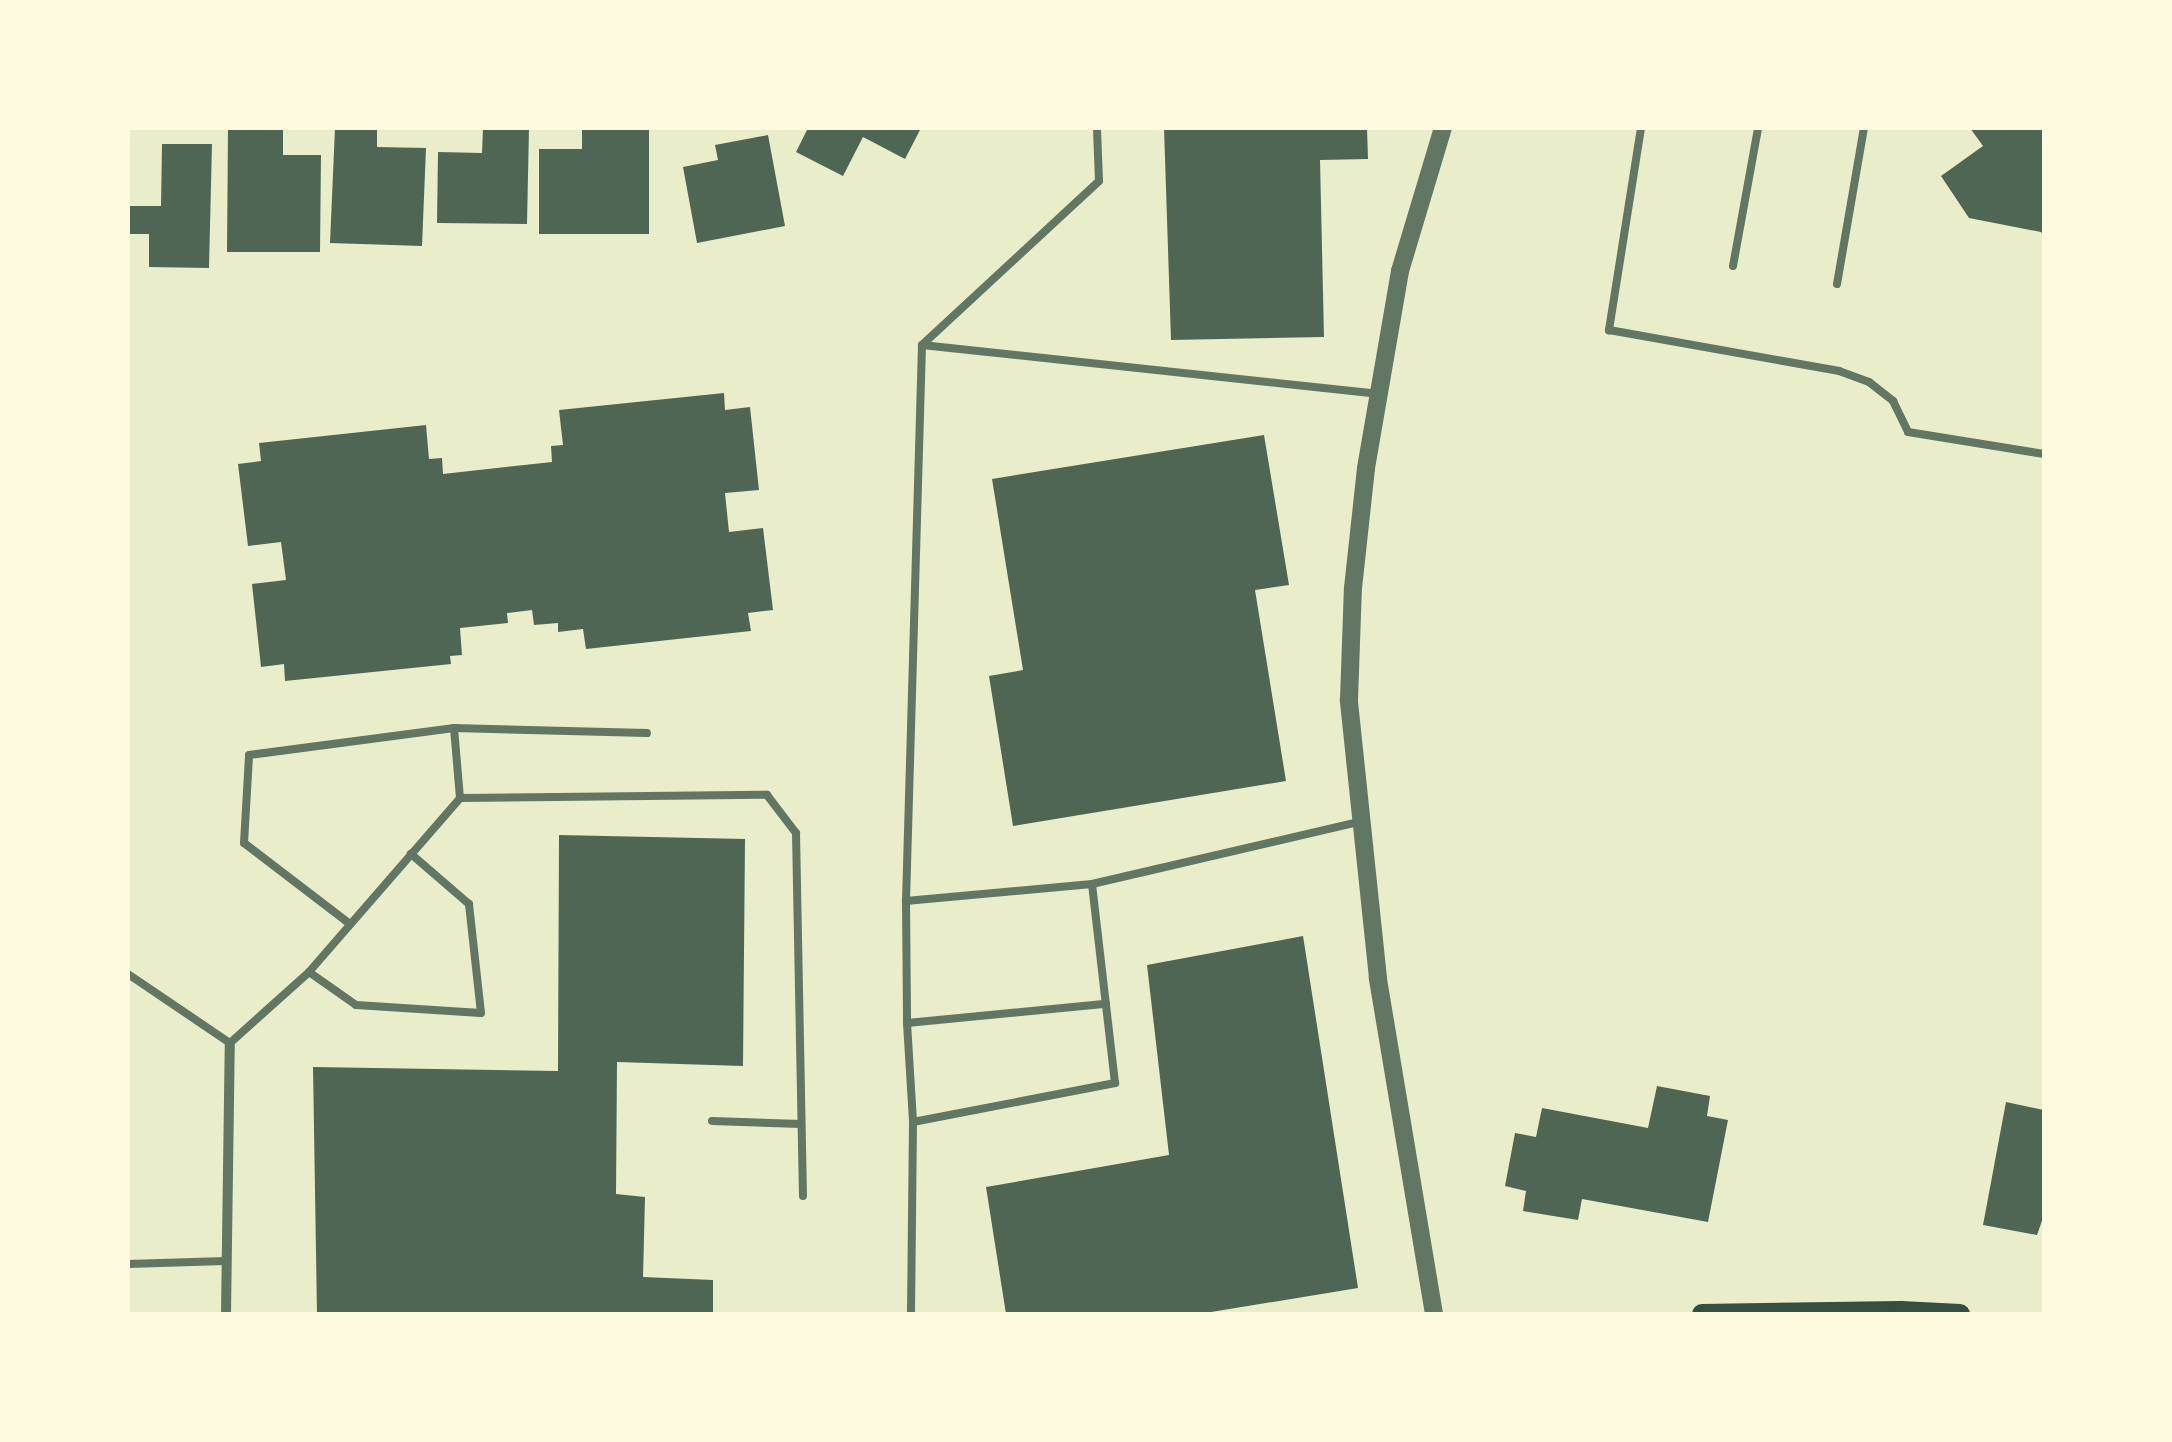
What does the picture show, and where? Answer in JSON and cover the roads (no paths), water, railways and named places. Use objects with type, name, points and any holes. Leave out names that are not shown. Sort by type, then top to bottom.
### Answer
[{"type":"main road","points":[[1702,1314],[1960,1314]]},
{"type":"street","points":[[1434,1314],[1378,978],[1349,700],[1353,588],[1379,394],[1400,270],[1443,128]]},
{"type":"street","points":[[226,1314],[230,1043]]},
{"type":"lane","points":[[910,1314],[913,1122],[906,1023],[906,901],[922,345],[1099,182],[1098,128]]},
{"type":"lane","points":[[1641,128],[1610,330],[1839,372],[1869,382],[1893,402],[1908,432],[2044,454]]},
{"type":"lane","points":[[1733,266],[1758,128]]},
{"type":"lane","points":[[1837,284],[1864,128]]},
{"type":"lane","points":[[922,345],[1379,394]]},
{"type":"lane","points":[[128,974],[230,1043],[309,972],[460,798],[454,728]]},
{"type":"lane","points":[[350,924],[244,843],[249,755],[454,728],[647,733]]},
{"type":"lane","points":[[460,798],[767,795],[796,834],[802,1196]]},
{"type":"lane","points":[[906,901],[1092,884],[1360,822]]},
{"type":"lane","points":[[309,972],[356,1005],[480,1013],[469,904],[411,854]]},
{"type":"lane","points":[[913,1122],[1116,1083],[1092,884]]},
{"type":"lane","points":[[906,1023],[1106,1004]]},
{"type":"lane","points":[[712,1121],[801,1124]]},
{"type":"lane","points":[[128,1264],[225,1261]]}]
